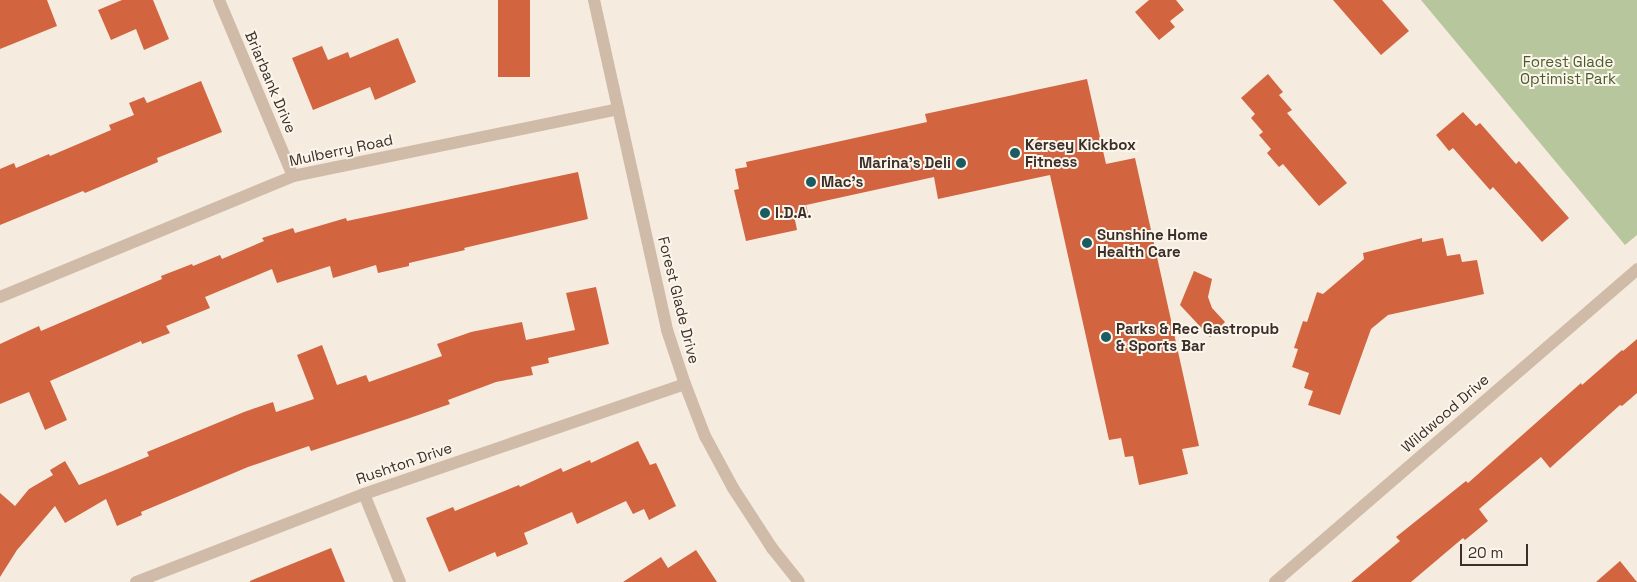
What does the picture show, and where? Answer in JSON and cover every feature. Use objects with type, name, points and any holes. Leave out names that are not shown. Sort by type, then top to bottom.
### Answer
[{"type":"street","name":"Briarbank Drive","points":[[219,0],[292,176]]},
{"type":"street","name":"Forest Glade Drive","points":[[594,0],[667,330],[685,384],[705,436],[733,488],[772,548],[799,582]]},
{"type":"street","name":"Mulberry Road","points":[[0,297],[292,176],[618,109]]},
{"type":"street","name":"Wildwood Drive","points":[[1275,582],[1637,269]]},
{"type":"street","name":"Rushton Drive","points":[[136,582],[364,494],[685,384]]},
{"type":"street","points":[[364,494],[400,582]]},
{"type":"green space","name":"Forest Glade Optimist Park","points":[[1421,0],[1637,0],[1637,235],[1625,245]]},
{"type":"building","points":[[0,0],[47,0],[57,26],[0,49]]},
{"type":"building","points":[[122,0],[153,0],[169,39],[144,50],[136,29],[111,40],[98,10]]},
{"type":"building","points":[[498,0],[530,0],[530,77],[498,77]]},
{"type":"building","points":[[1149,0],[1176,0],[1184,10],[1170,21],[1175,27],[1159,40],[1135,12]]},
{"type":"building","points":[[1333,0],[1382,0],[1409,31],[1381,55]]},
{"type":"building","points":[[398,38],[416,82],[375,100],[370,87],[313,110],[292,58],[322,46],[328,60],[348,52],[350,58]]},
{"type":"building","points":[[1268,74],[1283,92],[1279,95],[1292,110],[1287,113],[1347,183],[1319,206],[1283,164],[1279,167],[1267,153],[1271,149],[1259,135],[1263,132],[1251,118],[1255,114],[1241,98]]},
{"type":"building","points":[[1087,79],[1106,164],[1135,158],[1199,446],[1182,449],[1188,474],[1139,485],[1133,456],[1125,457],[1121,438],[1109,440],[1050,175],[938,199],[934,177],[806,205],[809,217],[795,220],[797,230],[746,241],[734,190],[739,189],[735,169],[747,167],[746,162],[927,122],[925,114]]},
{"type":"building","points":[[201,81],[222,132],[157,158],[158,162],[85,193],[83,191],[0,225],[0,169],[14,163],[16,168],[111,130],[109,125],[134,115],[129,103],[144,97],[147,103]]},
{"type":"building","points":[[1463,112],[1476,126],[1480,123],[1516,164],[1519,161],[1569,218],[1542,242],[1493,187],[1490,190],[1453,148],[1449,151],[1436,135]]},
{"type":"building","points":[[578,172],[588,219],[464,248],[465,250],[409,263],[409,266],[378,273],[376,265],[333,278],[330,266],[277,283],[272,269],[205,297],[210,308],[166,326],[170,333],[142,344],[141,341],[50,381],[67,420],[45,430],[29,392],[0,404],[0,344],[39,326],[41,331],[162,279],[161,276],[220,255],[222,259],[264,241],[262,238],[293,228],[295,233],[346,218],[347,221]]},
{"type":"building","points":[[1422,238],[1422,242],[1443,238],[1447,256],[1460,254],[1462,262],[1477,260],[1484,294],[1388,315],[1371,329],[1340,415],[1308,405],[1313,391],[1304,388],[1309,373],[1292,367],[1298,349],[1294,348],[1303,321],[1307,322],[1317,292],[1323,294],[1364,259],[1363,253]]},
{"type":"building","points":[[1194,271],[1212,279],[1208,297],[1212,308],[1225,322],[1210,337],[1180,305]]},
{"type":"building","points":[[596,287],[609,344],[548,358],[549,363],[531,367],[533,375],[496,382],[448,400],[450,404],[407,419],[311,451],[309,446],[248,467],[141,512],[142,515],[117,526],[106,499],[65,523],[55,506],[17,550],[0,577],[0,493],[15,506],[29,489],[53,475],[50,470],[65,461],[79,485],[149,456],[147,452],[244,412],[273,402],[276,412],[314,399],[297,355],[322,345],[337,385],[366,375],[369,382],[442,356],[437,344],[471,332],[522,322],[526,340],[575,330],[566,293]]},
{"type":"building","points":[[1637,339],[1637,393],[1622,406],[1620,405],[1550,468],[1541,457],[1479,509],[1488,521],[1465,540],[1463,538],[1411,582],[1351,582],[1400,541],[1396,537],[1466,481],[1468,483],[1581,383],[1582,385]]},
{"type":"building","points":[[638,441],[650,465],[656,463],[676,506],[649,520],[644,509],[633,514],[626,501],[577,524],[572,512],[524,533],[528,544],[497,557],[495,552],[449,572],[426,518],[453,507],[455,511],[519,485],[520,487],[561,468],[563,472],[590,460],[591,463]]},
{"type":"building","points":[[331,548],[345,582],[250,582],[250,581]]},
{"type":"building","points":[[696,550],[717,582],[623,582],[661,557],[668,568]]},
{"type":"building","points":[[1620,561],[1637,582],[1596,582]]},
{"type":"place","name":"Kersey Kickbox Fitness","points":[[1015,153]]},
{"type":"place","name":"Marina's Deli","points":[[961,163]]},
{"type":"place","name":"Mac's","points":[[811,182]]},
{"type":"place","name":"I.D.A.","points":[[765,213]]},
{"type":"place","name":"Sunshine Home Health Care","points":[[1087,243]]},
{"type":"place","name":"Parks & Rec Gastropub & Sports Bar","points":[[1106,337]]}]
